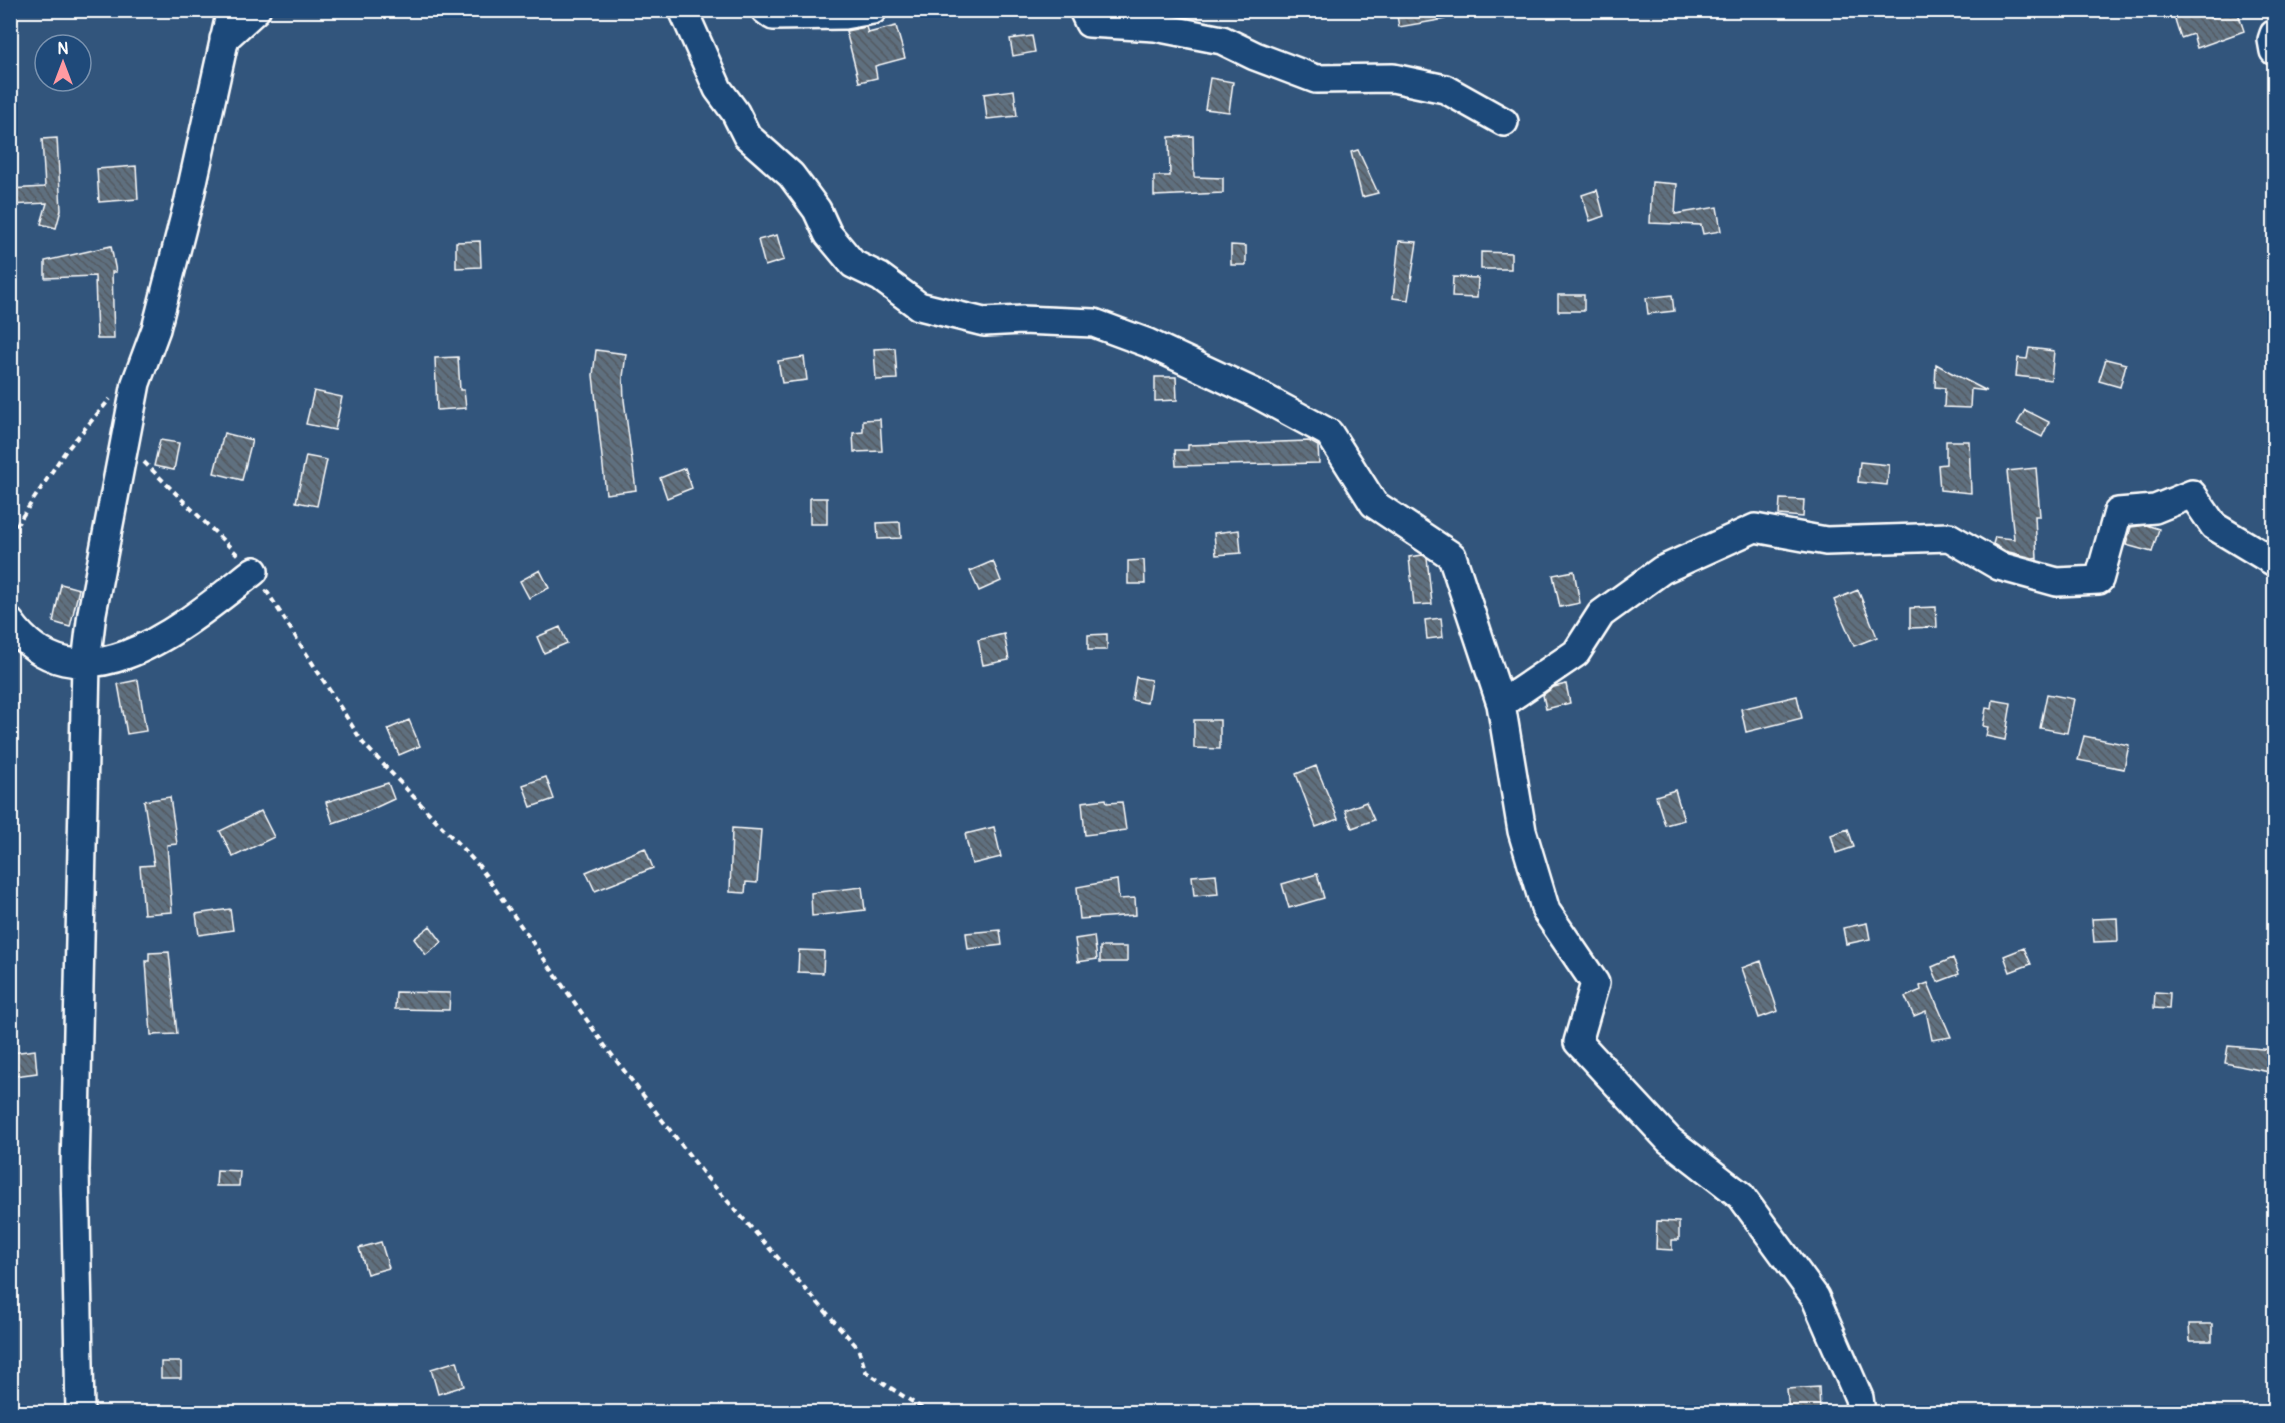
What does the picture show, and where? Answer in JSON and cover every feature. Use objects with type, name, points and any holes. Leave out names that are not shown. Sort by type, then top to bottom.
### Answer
[{"type":"street","points":[[80,1413],[75,1170],[86,663],[92,613],[136,383],[156,329],[231,10]]},
{"type":"street","points":[[224,39],[256,10]]},
{"type":"street","points":[[683,10],[718,89],[735,112],[747,136],[791,175],[817,210],[828,234],[853,264],[880,277],[919,306],[984,322],[1022,320],[1094,323],[1148,343],[1255,393],[1329,434],[1374,504],[1452,556],[1501,704],[1522,831],[1546,911],[1595,983],[1578,1042],[1669,1140],[1741,1196],[1815,1297],[1859,1398],[1861,1413]]},
{"type":"street","points":[[765,10],[773,16],[844,15],[873,10]]},
{"type":"street","points":[[1083,10],[1089,23],[1155,27],[1222,40],[1255,56],[1316,79],[1393,78],[1445,89],[1504,122]]},
{"type":"street","points":[[2274,34],[2272,40],[2274,51]]},
{"type":"street","points":[[1501,704],[1576,653],[1600,614],[1662,570],[1755,528],[1826,541],[1949,537],[1999,566],[2056,582],[2099,580],[2118,512],[2154,509],[2192,494],[2214,526],[2274,562]]},
{"type":"street","points":[[10,622],[36,648],[53,657],[86,663],[118,660],[178,630],[254,570]]},
{"type":"path","points":[[10,534],[65,452],[106,401],[136,383]]},
{"type":"path","points":[[125,442],[254,570],[363,743],[479,866],[605,1046],[707,1178],[858,1348],[866,1372],[928,1413]]},
{"type":"building","points":[[1396,10],[1445,10],[1445,19],[1399,27]]},
{"type":"building","points":[[2172,10],[2207,10],[2210,18],[2229,10],[2237,10],[2244,31],[2197,48],[2193,34],[2181,38]]},
{"type":"building","points":[[896,26],[905,58],[875,66],[877,78],[859,82],[846,31],[866,27],[868,33]]},
{"type":"building","points":[[1032,36],[1035,52],[1013,56],[1010,39]]},
{"type":"building","points":[[1210,78],[1233,82],[1229,112],[1205,109]]},
{"type":"building","points":[[1014,90],[1017,116],[987,119],[984,94]]},
{"type":"building","points":[[1193,136],[1194,177],[1223,178],[1223,193],[1154,196],[1154,176],[1170,176],[1169,137]]},
{"type":"building","points":[[57,138],[61,210],[56,228],[41,224],[47,203],[10,205],[10,189],[45,187],[42,139]]},
{"type":"building","points":[[1358,150],[1378,193],[1362,197],[1351,152]]},
{"type":"building","points":[[136,166],[138,199],[99,202],[97,169]]},
{"type":"building","points":[[1652,182],[1677,184],[1675,214],[1717,207],[1721,231],[1703,234],[1701,225],[1650,223]]},
{"type":"building","points":[[1597,190],[1604,216],[1590,221],[1582,195]]},
{"type":"building","points":[[777,235],[784,260],[765,266],[758,240]]},
{"type":"building","points":[[480,241],[481,267],[456,268],[456,242]]},
{"type":"building","points":[[1399,241],[1417,242],[1408,300],[1393,298]]},
{"type":"building","points":[[1231,245],[1246,246],[1246,265],[1231,265]]},
{"type":"building","points":[[111,246],[116,272],[112,272],[114,339],[97,339],[95,276],[45,278],[45,261]]},
{"type":"building","points":[[1481,252],[1511,253],[1511,269],[1481,269]]},
{"type":"building","points":[[1453,277],[1478,278],[1477,298],[1452,297]]},
{"type":"building","points":[[1558,295],[1584,295],[1584,311],[1558,311]]},
{"type":"building","points":[[1672,295],[1674,311],[1648,314],[1646,298]]},
{"type":"building","points":[[895,348],[897,379],[876,380],[874,349]]},
{"type":"building","points":[[2029,348],[2054,351],[2051,380],[2016,376],[2018,358],[2027,359]]},
{"type":"building","points":[[596,350],[626,354],[623,377],[624,400],[636,490],[606,494],[593,375]]},
{"type":"building","points":[[458,357],[460,390],[464,390],[466,408],[437,410],[435,358]]},
{"type":"building","points":[[804,357],[807,380],[782,383],[778,361]]},
{"type":"building","points":[[2106,359],[2126,364],[2120,387],[2099,381]]},
{"type":"building","points":[[1936,364],[1987,391],[1971,389],[1970,408],[1944,407],[1945,388],[1935,387]]},
{"type":"building","points":[[1155,377],[1176,377],[1177,400],[1155,401]]},
{"type":"building","points":[[314,391],[342,397],[335,430],[306,424]]},
{"type":"building","points":[[2025,410],[2049,422],[2042,437],[2017,424]]},
{"type":"building","points":[[880,419],[882,451],[854,452],[853,433],[863,432],[863,420]]},
{"type":"building","points":[[224,433],[252,440],[242,480],[214,473]]},
{"type":"building","points":[[160,440],[179,443],[174,470],[154,466]]},
{"type":"building","points":[[1309,441],[1318,446],[1319,463],[1176,466],[1175,450],[1188,450],[1188,445]]},
{"type":"building","points":[[1946,441],[1969,441],[1971,493],[1940,490],[1938,465],[1946,464]]},
{"type":"building","points":[[306,456],[327,460],[317,506],[296,502]]},
{"type":"building","points":[[1860,462],[1889,465],[1887,485],[1858,482]]},
{"type":"building","points":[[685,468],[692,488],[667,498],[660,478]]},
{"type":"building","points":[[2036,468],[2040,516],[2035,516],[2037,559],[2005,551],[1993,544],[1995,537],[2014,539],[2007,471]]},
{"type":"building","points":[[810,498],[827,498],[827,524],[810,524]]},
{"type":"building","points":[[1780,499],[1804,500],[1803,517],[1779,515]]},
{"type":"building","points":[[900,522],[901,538],[878,539],[877,523]]},
{"type":"building","points":[[2146,525],[2159,529],[2152,552],[2126,545],[2131,527]]},
{"type":"building","points":[[1239,530],[1241,553],[1216,555],[1214,533]]},
{"type":"building","points":[[1423,555],[1427,558],[1432,604],[1414,605],[1409,557]]},
{"type":"building","points":[[1144,560],[1145,584],[1128,584],[1128,561]]},
{"type":"building","points":[[993,561],[1001,581],[979,591],[970,571]]},
{"type":"building","points":[[540,570],[549,588],[529,598],[520,581]]},
{"type":"building","points":[[1574,571],[1580,603],[1560,607],[1553,575]]},
{"type":"building","points":[[61,584],[79,589],[70,627],[53,622]]},
{"type":"building","points":[[1858,590],[1877,637],[1854,646],[1834,600]]},
{"type":"building","points":[[1936,607],[1937,627],[1910,628],[1910,608]]},
{"type":"building","points":[[1441,618],[1443,637],[1427,639],[1425,620]]},
{"type":"building","points":[[560,627],[567,643],[544,653],[537,637]]},
{"type":"building","points":[[1004,634],[1009,660],[983,665],[978,640]]},
{"type":"building","points":[[1107,634],[1107,650],[1088,650],[1088,635]]},
{"type":"building","points":[[1136,677],[1151,680],[1147,703],[1132,700]]},
{"type":"building","points":[[138,680],[146,731],[127,734],[118,684]]},
{"type":"building","points":[[1566,684],[1570,703],[1546,709],[1543,695],[1554,687]]},
{"type":"building","points":[[2047,694],[2074,699],[2067,733],[2040,728]]},
{"type":"building","points":[[1797,696],[1802,718],[1746,732],[1741,709]]},
{"type":"building","points":[[1993,700],[2011,703],[2005,740],[1986,736],[1988,727],[1983,726],[1986,708],[1992,709]]},
{"type":"building","points":[[409,720],[420,746],[399,755],[388,729]]},
{"type":"building","points":[[1194,720],[1220,720],[1220,749],[1194,748]]},
{"type":"building","points":[[2084,736],[2129,745],[2124,769],[2078,760]]},
{"type":"building","points":[[1316,766],[1338,819],[1316,827],[1296,774]]},
{"type":"building","points":[[546,777],[554,799],[531,807],[523,785]]},
{"type":"building","points":[[388,783],[394,799],[366,812],[333,823],[326,802]]},
{"type":"building","points":[[1675,790],[1684,820],[1665,825],[1656,796]]},
{"type":"building","points":[[170,797],[177,844],[167,845],[172,912],[144,914],[140,866],[154,865],[144,801]]},
{"type":"building","points":[[1106,799],[1107,803],[1122,802],[1126,830],[1085,835],[1082,802]]},
{"type":"building","points":[[1366,802],[1374,820],[1352,828],[1345,810]]},
{"type":"building","points":[[261,811],[274,837],[233,857],[220,831]]},
{"type":"building","points":[[994,827],[1001,857],[972,864],[965,834]]},
{"type":"building","points":[[732,828],[761,830],[757,883],[746,882],[745,893],[730,892]]},
{"type":"building","points":[[1848,829],[1854,847],[1836,853],[1831,835]]},
{"type":"building","points":[[645,848],[653,868],[595,891],[586,872]]},
{"type":"building","points":[[1216,874],[1218,894],[1194,896],[1192,876]]},
{"type":"building","points":[[1317,874],[1324,898],[1289,908],[1282,884]]},
{"type":"building","points":[[1117,880],[1119,899],[1135,898],[1136,915],[1080,919],[1077,887]]},
{"type":"building","points":[[862,887],[865,910],[812,916],[811,893]]},
{"type":"building","points":[[230,909],[233,930],[199,935],[196,914]]},
{"type":"building","points":[[2117,918],[2118,941],[2094,942],[2092,919]]},
{"type":"building","points":[[1867,923],[1870,939],[1846,944],[1843,928]]},
{"type":"building","points":[[430,926],[442,942],[426,955],[414,939]]},
{"type":"building","points":[[1000,930],[1002,945],[968,949],[966,933]]},
{"type":"building","points":[[1094,936],[1097,959],[1078,962],[1075,939]]},
{"type":"building","points":[[1100,947],[1127,947],[1127,962],[1100,962]]},
{"type":"building","points":[[2024,948],[2031,964],[2010,972],[2004,956]]},
{"type":"building","points":[[799,950],[824,951],[823,973],[798,972]]},
{"type":"building","points":[[169,952],[177,1034],[151,1035],[146,961],[149,961],[149,953]]},
{"type":"building","points":[[1953,958],[1959,974],[1938,982],[1932,967]]},
{"type":"building","points":[[1761,961],[1778,1011],[1759,1018],[1742,968]]},
{"type":"building","points":[[1928,983],[1951,1037],[1932,1040],[1926,1011],[1914,1016],[1905,997],[1921,990],[1920,986]]},
{"type":"building","points":[[396,992],[450,993],[449,1010],[395,1009]]},
{"type":"building","points":[[2155,992],[2170,993],[2169,1009],[2154,1008]]},
{"type":"building","points":[[2228,1046],[2274,1050],[2274,1073],[2225,1063]]},
{"type":"building","points":[[35,1050],[37,1073],[15,1076],[12,1053]]},
{"type":"building","points":[[217,1170],[240,1171],[239,1186],[216,1186]]},
{"type":"building","points":[[1657,1221],[1679,1222],[1679,1240],[1672,1240],[1672,1250],[1656,1249]]},
{"type":"building","points":[[381,1242],[389,1268],[367,1274],[359,1248]]},
{"type":"building","points":[[2189,1324],[2212,1324],[2212,1341],[2190,1341]]},
{"type":"building","points":[[457,1361],[464,1386],[438,1394],[431,1369]]},
{"type":"building","points":[[161,1362],[181,1362],[181,1378],[161,1378]]},
{"type":"building","points":[[1819,1387],[1820,1413],[1789,1413],[1787,1389]]}]
